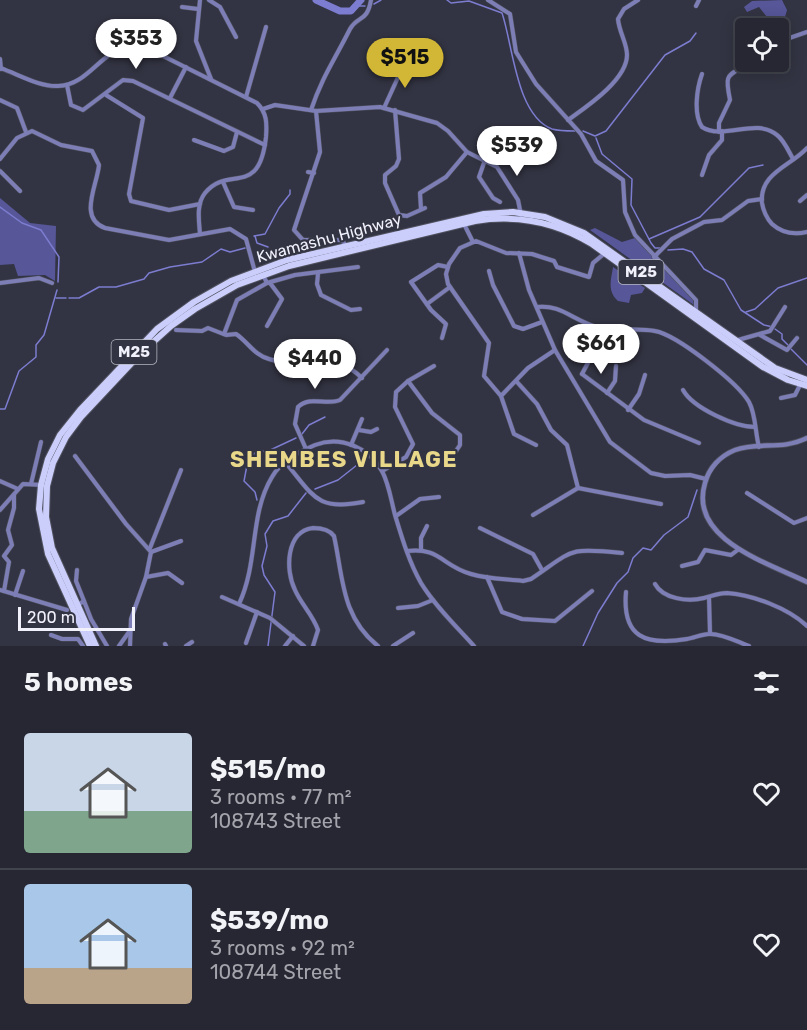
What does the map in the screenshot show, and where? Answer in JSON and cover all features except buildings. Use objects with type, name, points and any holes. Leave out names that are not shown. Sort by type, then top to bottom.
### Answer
[{"type":"main road","name":"Kwamashu Highway","points":[[521,216],[568,231],[737,340],[775,368],[807,380]]},
{"type":"main road","name":"Kwamashu Highway","points":[[258,274],[287,260],[344,243],[462,221],[521,216],[551,219],[584,232],[763,367],[804,385]]},
{"type":"main road","name":"Kwamashu Highway","points":[[90,646],[44,541],[40,522],[44,485],[53,447],[141,344],[172,317],[220,287],[258,274],[462,221]]},
{"type":"main road","name":"Kwamashu Highway","points":[[72,608],[96,646]]},
{"type":"street","points":[[200,0],[196,41],[211,79]]},
{"type":"street","points":[[209,0],[220,7],[236,37]]},
{"type":"street","points":[[344,243],[308,241],[300,238],[294,232],[294,226],[314,173],[320,148],[313,111],[327,68],[344,45],[352,26],[367,15],[371,0]]},
{"type":"street","points":[[488,0],[510,14],[518,56],[540,88],[584,139],[596,161],[623,180],[624,207],[629,223],[639,240],[696,300],[696,315]]},
{"type":"street","points":[[568,120],[603,94],[625,64],[627,52],[618,19],[624,9],[638,0]]},
{"type":"street","points":[[696,6],[699,0]]},
{"type":"street","points":[[182,7],[198,9]]},
{"type":"street","points":[[139,46],[143,23]]},
{"type":"street","points":[[246,97],[266,27]]},
{"type":"street","points":[[789,38],[807,32]]},
{"type":"street","points":[[0,59],[1,68],[50,85],[67,85],[117,50],[139,46],[211,79],[246,97],[263,109],[267,124],[261,163],[254,172],[223,182],[206,193],[200,204],[200,234]]},
{"type":"street","points":[[384,108],[403,64],[409,58],[440,62]]},
{"type":"street","points":[[170,98],[186,67]]},
{"type":"street","points":[[702,175],[709,155],[722,140],[719,123],[730,100],[726,86],[727,80],[738,72]]},
{"type":"street","points":[[702,74],[698,89],[698,122],[706,130],[721,132],[743,129],[772,132],[780,138],[793,159]]},
{"type":"street","points":[[67,85],[70,103],[81,110],[86,110],[126,80],[170,98],[265,145]]},
{"type":"street","points":[[106,95],[143,118],[129,194],[131,201],[169,210],[200,204]]},
{"type":"street","points":[[0,100],[15,105],[27,132]]},
{"type":"street","points":[[263,109],[280,104],[313,111],[384,108],[440,125],[466,152],[485,160],[503,175],[518,200],[521,216]]},
{"type":"street","points":[[395,110],[399,159],[384,180],[399,215],[407,216],[423,209],[420,193],[446,177],[466,152]]},
{"type":"street","points":[[0,159],[17,138],[27,132],[38,132],[61,145],[85,149],[95,154],[99,165],[90,211],[93,220],[101,226],[165,240],[223,229],[236,231],[246,239],[258,274],[282,299],[267,326]]},
{"type":"street","points":[[194,140],[224,151],[233,147],[237,132]]},
{"type":"street","points":[[807,148],[770,177],[762,199],[768,220],[776,227],[793,234],[807,232]]},
{"type":"street","points":[[485,160],[479,177],[493,198],[500,202]]},
{"type":"street","points":[[0,171],[21,190]]},
{"type":"street","points":[[308,172],[314,173]]},
{"type":"street","points":[[223,182],[232,206],[253,210]]},
{"type":"street","points":[[800,201],[807,195]]},
{"type":"street","points":[[654,257],[672,239],[704,222],[725,219],[748,201],[762,199]]},
{"type":"street","points":[[462,221],[473,242]]},
{"type":"street","points":[[536,445],[514,434],[501,396],[484,376],[489,343],[450,287],[446,277],[448,267],[460,248],[473,242],[486,244],[502,252],[532,254],[554,261],[556,267],[589,277],[593,263],[605,253]]},
{"type":"street","points":[[519,253],[524,279],[555,350],[610,442],[643,468],[659,475],[690,475],[706,479]]},
{"type":"street","points":[[442,338],[446,324],[411,283],[438,265],[448,267]]},
{"type":"street","points":[[224,334],[237,300],[268,283],[295,275],[318,274],[358,267]]},
{"type":"street","points":[[489,271],[493,285],[514,326],[523,328],[542,322]]},
{"type":"street","points":[[318,274],[317,284],[321,296],[351,310],[360,309]]},
{"type":"street","points":[[0,283],[39,278],[52,283]]},
{"type":"street","points":[[427,304],[450,287]]},
{"type":"street","points":[[537,308],[555,306],[570,317],[598,328],[662,333],[685,346],[736,387],[750,404],[759,447]]},
{"type":"street","points":[[737,340],[773,329],[785,307]]},
{"type":"street","points":[[176,330],[202,331],[208,328],[224,334],[236,334],[256,354],[267,359],[299,367],[319,364],[342,365],[362,378]]},
{"type":"street","points":[[759,335],[787,350],[797,338]]},
{"type":"street","points":[[306,449],[295,424],[298,407],[308,401],[336,402],[387,350]]},
{"type":"street","points":[[501,396],[528,368],[555,350]]},
{"type":"street","points":[[571,377],[582,374],[591,357]]},
{"type":"street","points":[[382,471],[406,458],[412,449],[413,438],[394,402],[396,392],[408,381],[434,366]]},
{"type":"street","points":[[607,393],[615,381],[616,366]]},
{"type":"street","points":[[582,374],[628,410],[654,426],[699,443]]},
{"type":"street","points":[[628,410],[639,394],[645,375]]},
{"type":"street","points":[[408,381],[432,413],[460,435],[459,447],[448,463]]},
{"type":"street","points":[[517,382],[537,404],[554,433],[567,445],[578,488]]},
{"type":"street","points":[[781,398],[795,395],[804,385]]},
{"type":"street","points":[[683,390],[691,401],[738,426],[754,427]]},
{"type":"street","points":[[351,445],[362,419]]},
{"type":"street","points":[[359,430],[371,432],[378,429]]},
{"type":"street","points":[[807,438],[783,447],[745,447],[724,455],[706,479],[702,498],[709,524],[723,540],[807,582]]},
{"type":"street","points":[[31,484],[41,442]]},
{"type":"street","points":[[239,604],[252,569],[262,497],[272,476],[285,462],[306,449],[329,442],[351,445],[368,454],[382,471],[406,551],[433,600],[474,646]]},
{"type":"street","points":[[75,456],[126,524],[150,550]]},
{"type":"street","points":[[285,462],[322,502],[336,506],[363,502]]},
{"type":"street","points":[[130,646],[130,619],[146,577],[150,550],[181,470]]},
{"type":"street","points":[[0,481],[18,489]]},
{"type":"street","points":[[0,510],[23,484],[44,485]]},
{"type":"street","points":[[533,515],[578,488],[661,504]]},
{"type":"street","points":[[747,493],[795,523],[807,518]]},
{"type":"street","points":[[14,495],[14,508],[8,530],[12,545],[4,556],[9,562],[2,590],[72,608],[84,601]]},
{"type":"street","points":[[396,516],[420,499],[439,497]]},
{"type":"street","points":[[420,549],[421,538],[427,526]]},
{"type":"street","points":[[313,646],[318,630],[293,585],[291,547],[299,534],[314,528],[328,530],[334,536],[342,589],[356,621],[378,646]]},
{"type":"street","points":[[480,528],[533,554],[542,570]]},
{"type":"street","points":[[150,550],[181,541]]},
{"type":"street","points":[[682,566],[699,562],[704,550],[731,555],[740,548]]},
{"type":"street","points":[[406,551],[420,549],[434,552],[447,564],[463,571],[487,577],[524,581],[568,552],[580,549],[622,553]]},
{"type":"street","points":[[77,570],[76,581],[106,646]]},
{"type":"street","points":[[15,595],[23,571]]},
{"type":"street","points":[[146,577],[168,573],[182,583]]},
{"type":"street","points":[[487,577],[502,612],[509,616],[531,620],[555,621],[592,591]]},
{"type":"street","points":[[655,584],[662,593],[670,597],[698,599],[722,593],[743,595],[790,613],[807,626]]},
{"type":"street","points":[[626,592],[625,613],[628,625],[639,636],[675,641],[710,633],[749,646]]},
{"type":"street","points":[[222,597],[270,618],[304,646]]},
{"type":"street","points":[[709,597],[710,633]]},
{"type":"street","points":[[398,608],[418,606],[433,600]]},
{"type":"street","points":[[246,644],[257,612]]},
{"type":"street","points":[[119,646],[129,632]]},
{"type":"street","points":[[393,646],[413,633]]},
{"type":"street","points":[[51,635],[62,639],[80,640],[83,646]]},
{"type":"street","points":[[285,646],[293,636]]},
{"type":"street","points":[[186,646],[192,642]]},
{"type":"shaded area","points":[[782,0],[787,10],[785,17],[766,18],[759,7],[747,12],[744,7],[752,1]]},
{"type":"shaded area","points":[[0,198],[30,223],[56,226],[55,281],[45,275],[18,276],[14,264],[0,265]]},
{"type":"shaded area","points":[[595,228],[622,242],[635,238],[693,300],[694,305],[590,230]]},
{"type":"shaded area","points":[[613,267],[645,288],[642,293],[631,295],[629,303],[618,301],[612,293]]},
{"type":"waterway","points":[[316,0],[340,11],[351,11],[361,0]]},
{"type":"waterway","points":[[374,4],[381,0]]},
{"type":"waterway","points":[[447,0],[451,3],[469,1],[502,13],[523,95],[531,109],[540,121],[552,129],[575,131]]},
{"type":"waterway","points":[[356,6],[365,6]]},
{"type":"waterway","points":[[583,131],[595,136],[606,131],[665,55],[690,41],[696,33]]},
{"type":"waterway","points":[[596,138],[602,154],[632,179],[631,205],[651,243],[655,248],[660,248]]},
{"type":"waterway","points":[[649,239],[700,217],[749,168],[763,165]]},
{"type":"waterway","points":[[254,236],[265,234],[279,208],[290,194],[290,190]]},
{"type":"waterway","points":[[0,207],[22,223],[41,230],[59,257],[58,282]]},
{"type":"waterway","points":[[255,236],[257,243],[268,247]]},
{"type":"waterway","points":[[69,298],[79,298],[99,287],[116,287],[144,279],[149,273],[170,267],[202,262],[221,249],[230,252],[245,248]]},
{"type":"waterway","points":[[668,250],[683,249],[692,252],[704,269],[724,280],[741,310],[764,325],[773,327]]},
{"type":"waterway","points":[[746,312],[755,309],[778,288],[807,278]]},
{"type":"waterway","points":[[0,409],[5,409],[19,371],[36,357],[36,345],[44,335],[57,290]]},
{"type":"waterway","points":[[56,298],[66,298]]},
{"type":"waterway","points":[[775,329],[782,334],[782,339],[788,345]]},
{"type":"waterway","points":[[791,349],[807,365]]},
{"type":"waterway","points":[[302,434],[309,425],[325,417]]},
{"type":"waterway","points":[[257,500],[255,492],[244,481],[248,460],[258,450],[266,452],[296,438]]},
{"type":"waterway","points":[[315,489],[338,480],[357,465]]},
{"type":"waterway","points":[[583,646],[598,613],[617,583],[628,572],[633,558],[643,548],[651,550],[664,535],[688,517],[697,490]]},
{"type":"waterway","points":[[268,646],[275,592],[264,575],[262,566],[267,546],[265,534],[273,521],[288,516],[306,493]]},
{"type":"district","name":"SHEMBES VILLAGE","points":[[344,459]]}]
